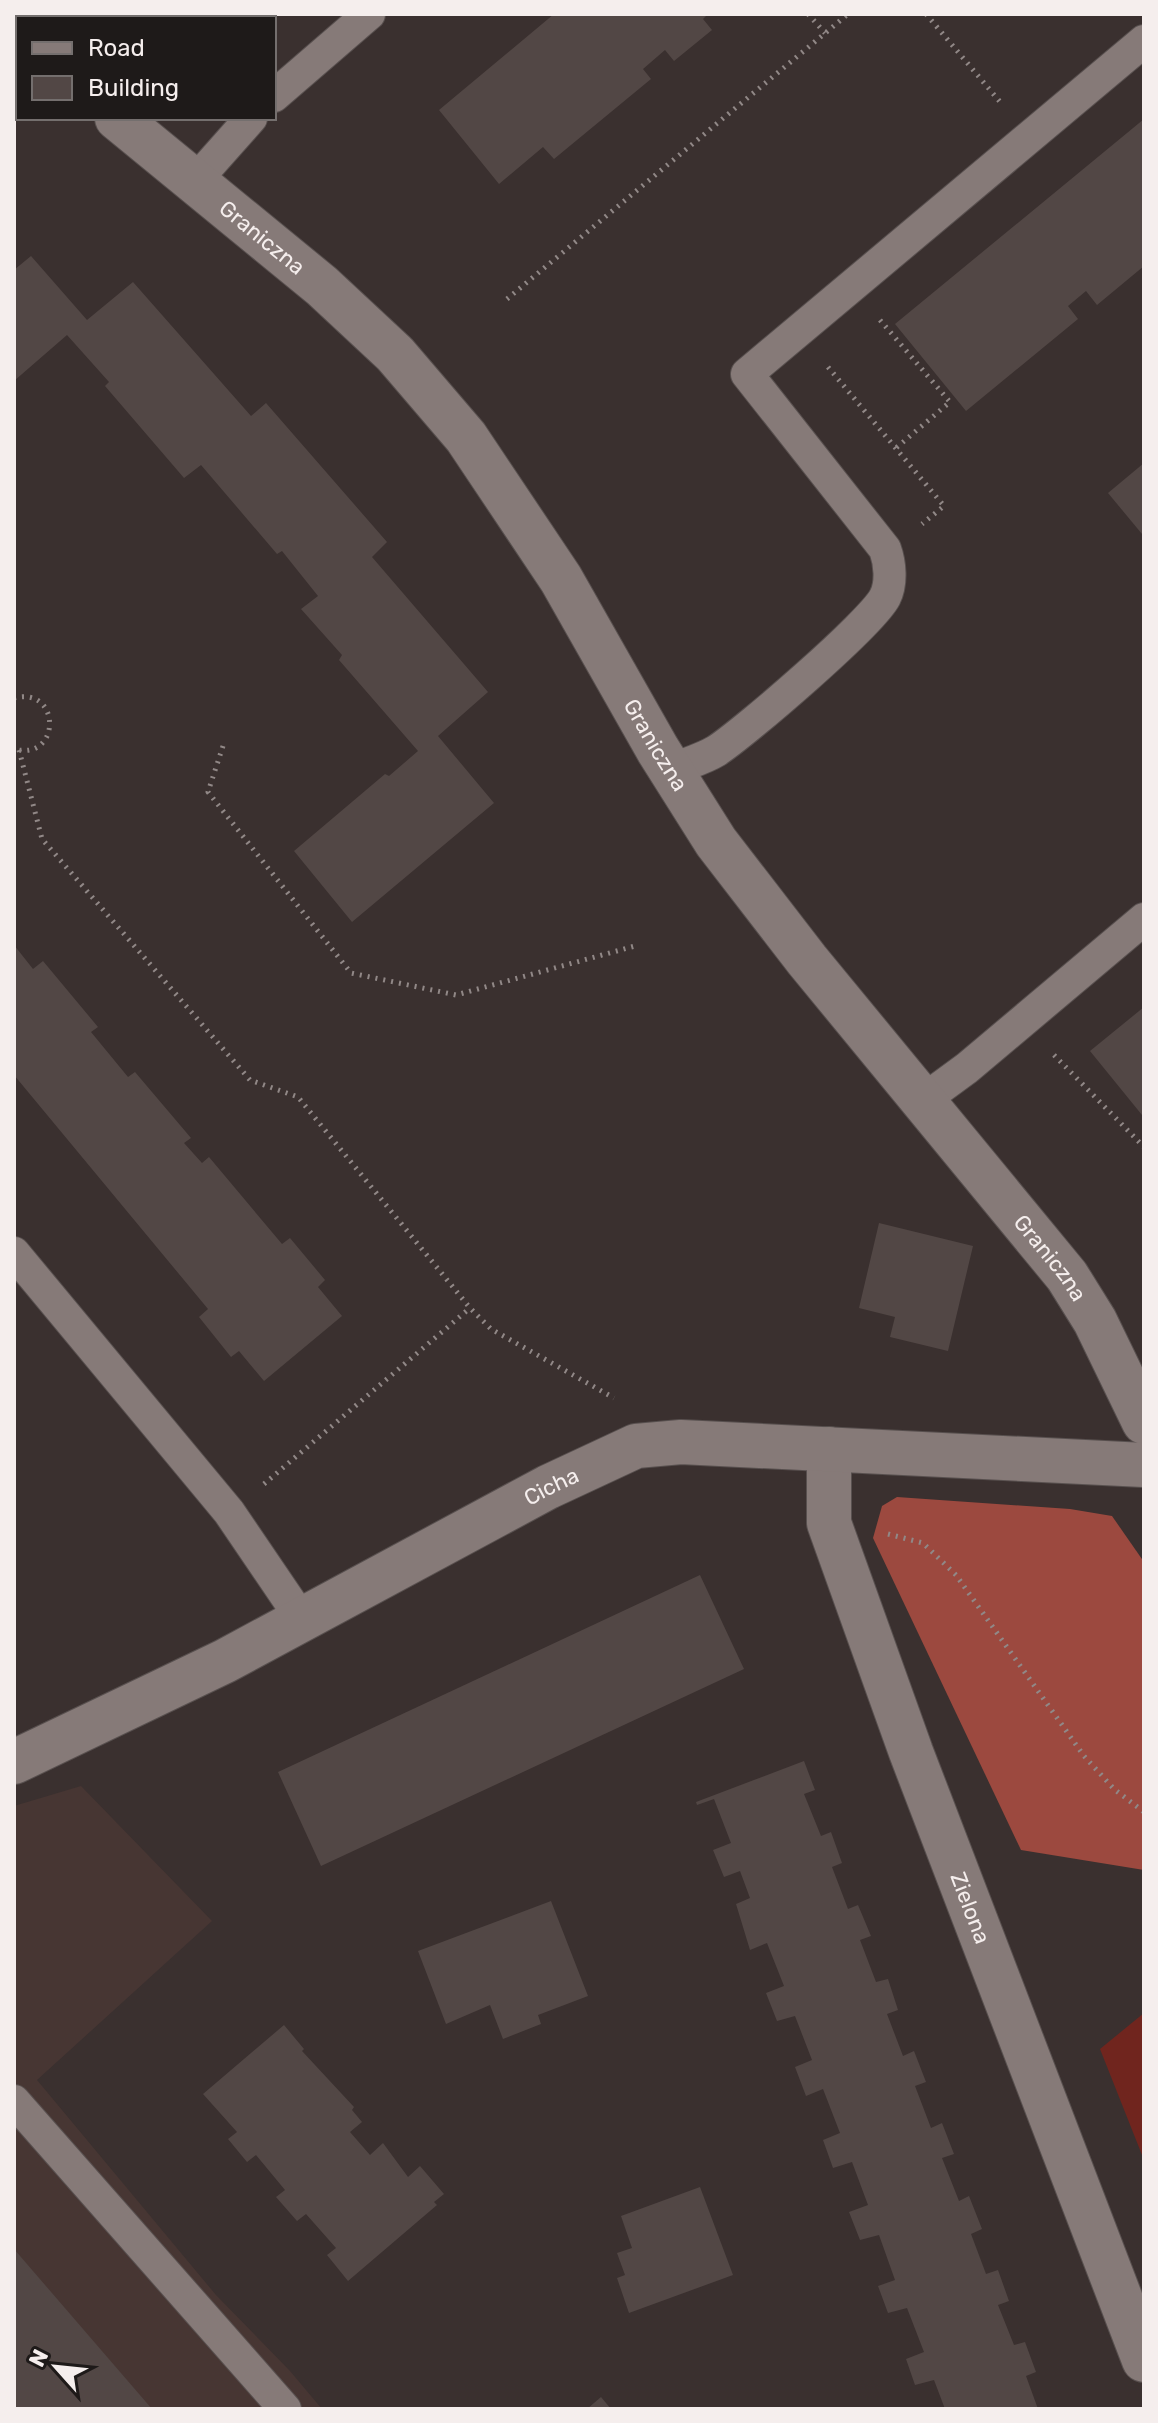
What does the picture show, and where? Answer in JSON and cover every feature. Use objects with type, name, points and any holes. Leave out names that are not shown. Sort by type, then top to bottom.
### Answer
[{"type":"street","name":"Graniczna","points":[[120,120],[322,286],[395,354],[466,437],[561,579],[716,842],[922,1101],[1067,1276],[1095,1321],[1144,1422]]},
{"type":"street","name":"Cicha","points":[[14,1762],[225,1661],[548,1487],[636,1446],[681,1442],[1144,1465]]},
{"type":"street","name":"Zielona","points":[[829,1449],[829,1523],[911,1752],[1144,2360]]},
{"type":"lane","points":[[276,94],[369,14]]},
{"type":"lane","points":[[671,770],[716,751],[874,613],[886,595],[889,572],[887,552],[873,530],[747,374],[1144,41]]},
{"type":"lane","points":[[196,180],[249,120]]},
{"type":"lane","points":[[922,1101],[990,1050],[1144,919]]},
{"type":"lane","points":[[14,1253],[229,1512],[301,1618]]},
{"type":"lane","points":[[14,2101],[285,2409]]},
{"type":"path","points":[[808,14],[825,33]]},
{"type":"path","points":[[507,299],[848,14]]},
{"type":"path","points":[[926,14],[1030,137]]},
{"type":"path","points":[[879,319],[950,402],[896,448]]},
{"type":"path","points":[[825,364],[944,506],[887,552]]},
{"type":"path","points":[[14,698],[32,697],[40,701],[51,716],[52,726],[44,743],[28,751],[16,749],[42,839],[250,1080],[298,1097],[470,1308],[491,1329],[619,1400]]},
{"type":"path","points":[[223,746],[208,792],[351,973],[456,995],[635,946]]},
{"type":"path","points":[[1045,1045],[1144,1147]]},
{"type":"path","points":[[229,1512],[470,1308]]},
{"type":"path","points":[[879,1531],[923,1543],[956,1575],[1084,1756],[1114,1789],[1144,1812]]},
{"type":"shaded area","points":[[897,1497],[1070,1509],[1112,1516],[1144,1562],[1144,1870],[1021,1850],[873,1538],[882,1506]]},
{"type":"shaded area","points":[[81,1786],[212,1921],[37,2080],[216,2295],[290,2371],[322,2409],[14,2409],[14,1806]]},
{"type":"shaded area","points":[[1144,2013],[1144,2160],[1100,2049]]},
{"type":"building","points":[[554,14],[708,14],[703,19],[712,30],[674,61],[665,50],[643,69],[651,79],[554,159],[543,147],[499,184],[439,110]]},
{"type":"building","points":[[1144,119],[1144,266],[1097,305],[1086,291],[1068,306],[1078,319],[966,411],[895,324]]},
{"type":"building","points":[[31,256],[87,320],[133,282],[251,416],[266,403],[387,542],[372,557],[488,692],[438,736],[494,803],[352,922],[294,851],[385,774],[389,776],[418,751],[339,660],[342,655],[301,609],[318,596],[282,551],[277,554],[201,465],[184,478],[105,386],[109,382],[67,335],[14,381],[14,270]]},
{"type":"building","points":[[1144,463],[1144,532],[1142,534],[1108,493]]},
{"type":"building","points":[[14,945],[33,969],[43,961],[98,1027],[91,1032],[128,1077],[135,1072],[191,1138],[184,1143],[202,1163],[209,1157],[282,1244],[290,1238],[325,1280],[318,1287],[342,1316],[264,1381],[239,1351],[231,1357],[199,1317],[208,1309],[14,1075]]},
{"type":"building","points":[[1144,1007],[1144,1114],[1142,1115],[1090,1051]]},
{"type":"building","points":[[879,1223],[973,1246],[948,1351],[890,1337],[895,1317],[859,1308]]},
{"type":"building","points":[[700,1575],[744,1669],[321,1866],[278,1772]]},
{"type":"building","points":[[804,1761],[815,1790],[804,1794],[821,1836],[831,1832],[842,1863],[832,1867],[848,1909],[858,1905],[871,1936],[860,1940],[876,1982],[888,1979],[898,2010],[887,2014],[903,2056],[914,2051],[926,2082],[915,2086],[931,2128],[942,2123],[954,2154],[942,2158],[959,2201],[969,2196],[982,2229],[971,2234],[986,2274],[998,2270],[1009,2301],[998,2305],[1014,2345],[1025,2342],[1036,2372],[1026,2376],[1038,2409],[945,2409],[934,2380],[915,2385],[906,2359],[924,2352],[907,2308],[888,2313],[878,2286],[895,2280],[879,2235],[860,2240],[849,2212],[868,2205],[852,2162],[833,2168],[823,2140],[840,2133],[823,2089],[806,2096],[795,2067],[812,2060],[795,2016],[777,2021],[766,1993],[784,1986],[767,1943],[750,1950],[736,1904],[750,1898],[740,1871],[724,1877],[713,1850],[731,1843],[714,1799],[697,1805],[696,1802]]},
{"type":"building","points":[[551,1901],[588,1996],[538,2015],[541,2024],[503,2039],[490,2005],[446,2024],[418,1951]]},
{"type":"building","points":[[284,2025],[304,2049],[302,2051],[354,2107],[352,2110],[362,2122],[350,2132],[370,2155],[383,2143],[408,2177],[420,2166],[444,2194],[434,2202],[437,2205],[348,2281],[327,2255],[336,2248],[306,2214],[297,2221],[276,2197],[285,2190],[256,2155],[247,2162],[228,2139],[237,2132],[203,2094]]},
{"type":"building","points":[[700,2187],[733,2275],[629,2313],[617,2278],[625,2275],[617,2253],[632,2248],[621,2216]]},
{"type":"building","points":[[14,2249],[152,2409],[14,2409]]},
{"type":"building","points":[[601,2397],[611,2409],[587,2409]]}]
